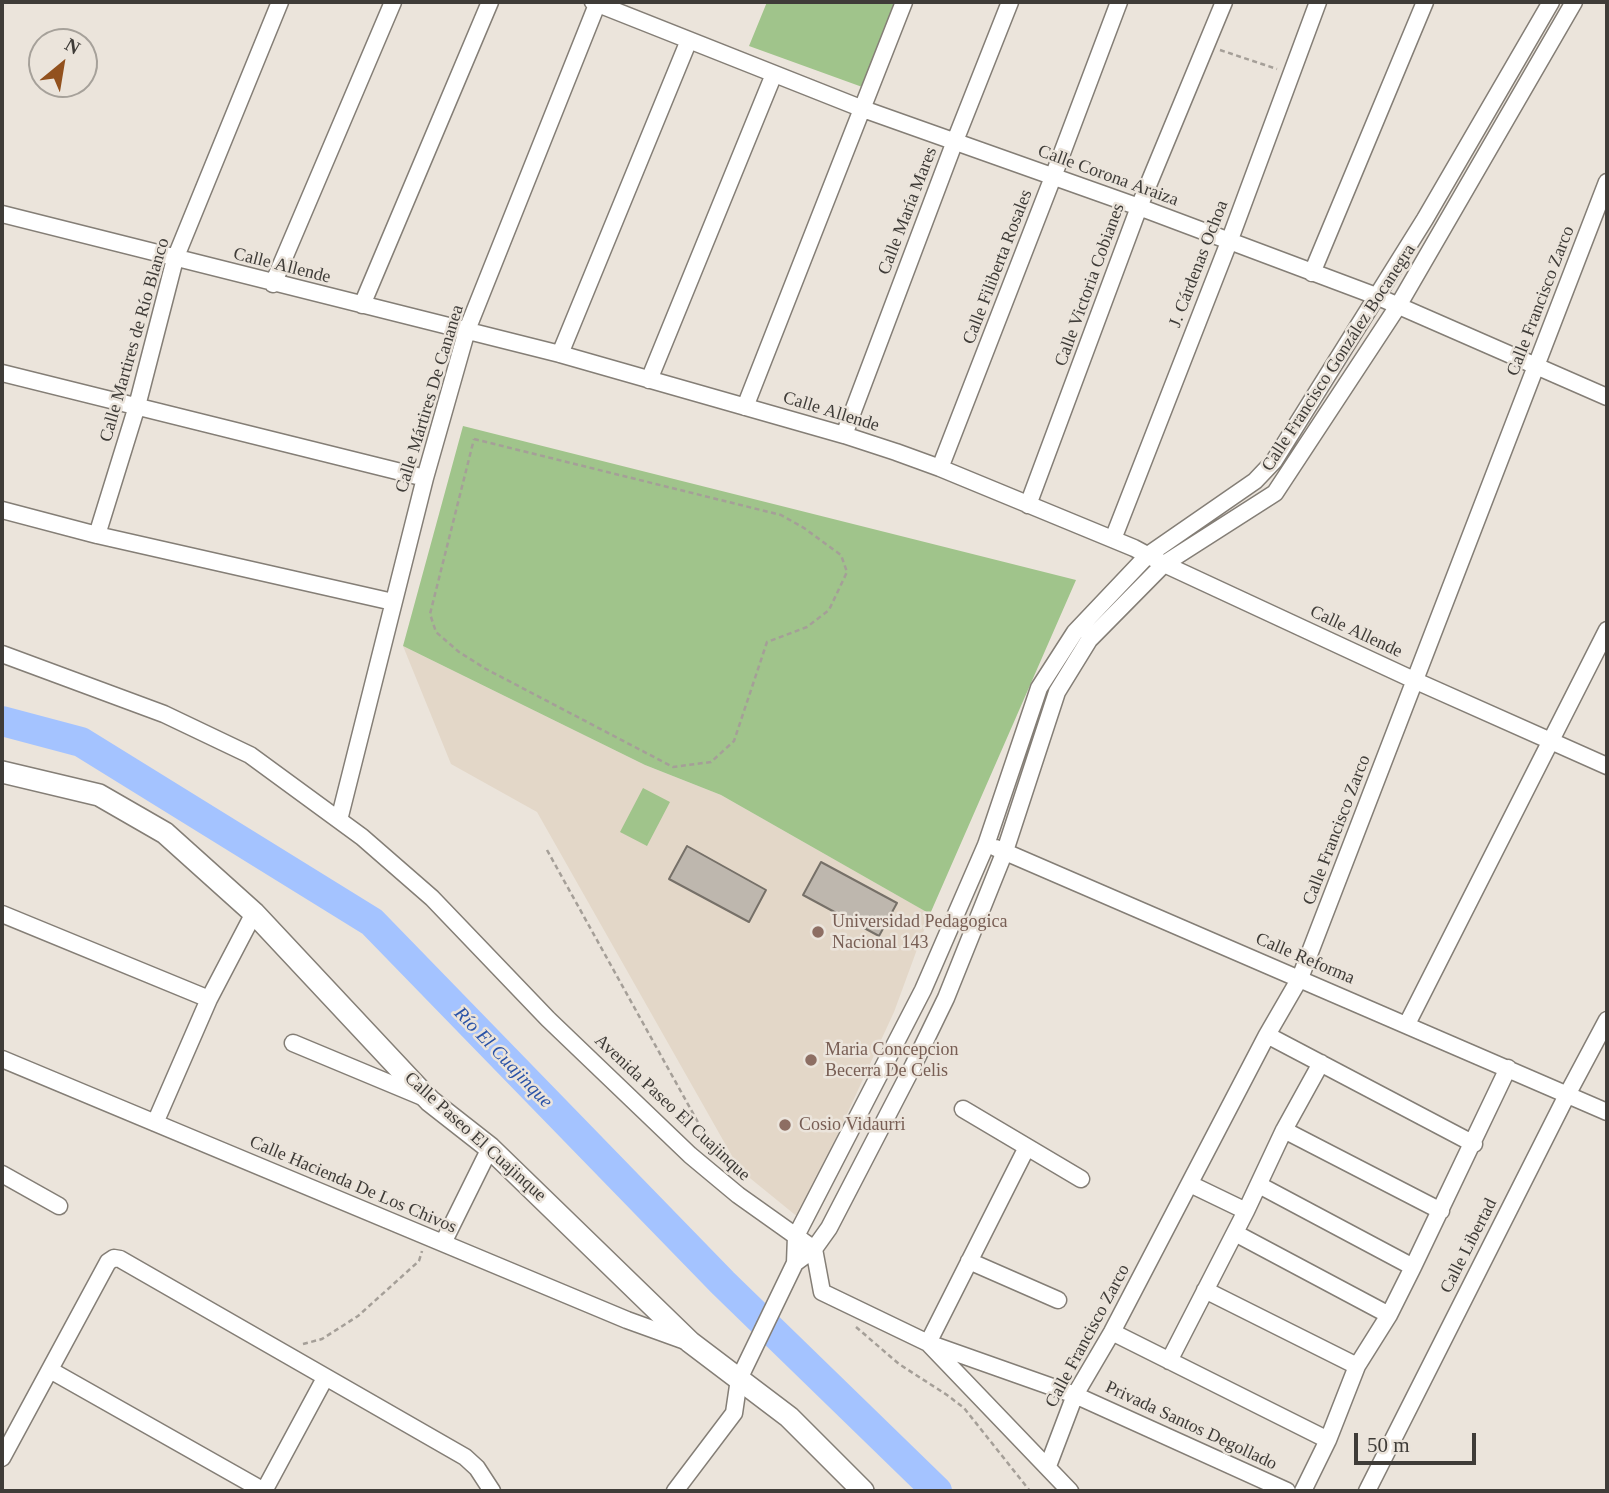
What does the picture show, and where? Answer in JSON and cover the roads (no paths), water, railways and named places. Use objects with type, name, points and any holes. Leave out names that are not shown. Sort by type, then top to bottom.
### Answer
[{"type":"street","name":"Calle Martires de Río Blanco","points":[[97,535],[137,406],[175,259],[280,2]]},
{"type":"street","points":[[273,284],[393,2]]},
{"type":"street","points":[[362,305],[490,2]]},
{"type":"street","name":"Calle Corona Araiza","points":[[596,2],[863,109],[1139,206],[1376,296],[1607,397]]},
{"type":"street","name":"Calle Mártires De Cananea","points":[[340,820],[425,478],[467,330],[596,2]]},
{"type":"street","points":[[744,407],[904,2]]},
{"type":"street","name":"Calle María Mares","points":[[844,435],[1010,2]]},
{"type":"street","name":"Calle Filiberta Rosales","points":[[940,468],[1119,2]]},
{"type":"street","name":"Calle Victoria Cobianes","points":[[1028,505],[1139,206],[1224,2]]},
{"type":"street","name":"J. Cárdenas Ochoa","points":[[1113,539],[1229,242],[1318,2]]},
{"type":"street","points":[[1312,273],[1425,2]]},
{"type":"street","name":"Calle Francisco González Bocanegra","points":[[796,1236],[923,989],[986,845],[1039,688],[1074,632],[1148,555],[1255,481],[1274,461],[1438,196],[1551,2]]},
{"type":"street","name":"Calle Francisco González Bocanegra","points":[[814,1250],[835,1216],[946,998],[1004,851],[1057,692],[1089,640],[1164,564],[1275,493],[1398,306],[1574,2]]},
{"type":"street","points":[[560,354],[688,40]]},
{"type":"street","points":[[649,380],[775,74]]},
{"type":"street","name":"Calle Francisco Zarco","points":[[1048,1466],[1075,1395],[1112,1332],[1267,1035],[1300,978],[1607,182]]},
{"type":"street","name":"Calle Allende","points":[[2,215],[560,354],[844,435],[940,468],[1113,539],[1416,681],[1607,766]]},
{"type":"street","points":[[2,373],[425,478]]},
{"type":"street","points":[[2,510],[97,535],[393,602]]},
{"type":"street","points":[[1407,1024],[1549,739],[1607,630]]},
{"type":"street","name":"Avenida Paseo El Cuajinque","points":[[2,654],[164,714],[250,755],[340,820],[432,898],[548,1019],[690,1155],[738,1195],[814,1250]]},
{"type":"street","name":"Calle Paseo El Cuajinque","points":[[2,772],[99,795],[165,833],[254,913],[430,1101],[490,1147],[690,1342],[743,1371],[863,1491]]},
{"type":"street","name":"Calle Reforma","points":[[986,845],[1607,1112]]},
{"type":"street","points":[[155,1123],[209,999],[254,913]]},
{"type":"street","points":[[2,914],[209,999]]},
{"type":"street","points":[[923,989],[946,998]]},
{"type":"street","name":"Calle Libertad","points":[[1367,1491],[1607,1020]]},
{"type":"street","points":[[1267,1035],[1474,1144]]},
{"type":"street","points":[[293,1043],[430,1101]]},
{"type":"street","name":"Calle Hacienda De Los Chivos","points":[[2,1059],[627,1320],[690,1342]]},
{"type":"street","points":[[1169,1361],[1259,1185],[1284,1130],[1321,1062]]},
{"type":"street","points":[[1303,1491],[1328,1440],[1357,1366],[1389,1315],[1474,1144],[1508,1068]]},
{"type":"street","points":[[963,1110],[1081,1179]]},
{"type":"street","points":[[1284,1130],[1441,1212]]},
{"type":"street","points":[[443,1244],[490,1147]]},
{"type":"street","points":[[928,1343],[1027,1147]]},
{"type":"street","points":[[2,1174],[59,1206]]},
{"type":"street","points":[[1190,1184],[1246,1211]]},
{"type":"street","points":[[1259,1185],[1413,1266]]},
{"type":"street","points":[[1234,1233],[1389,1315]]},
{"type":"street","points":[[675,1491],[734,1413],[743,1371],[795,1263],[796,1236]]},
{"type":"street","points":[[795,1263],[814,1250],[822,1292],[928,1343],[1070,1491]]},
{"type":"street","points":[[2,1458],[108,1262],[114,1258],[466,1457],[492,1491]]},
{"type":"street","points":[[969,1261],[1058,1300]]},
{"type":"street","points":[[1205,1290],[1357,1366]]},
{"type":"street","points":[[1112,1332],[1328,1440]]},
{"type":"street","name":"Privada Santos Degollado","points":[[928,1343],[1075,1395],[1287,1491]]},
{"type":"street","points":[[50,1370],[264,1491],[325,1378]]},
{"type":"waterway","name":"Río El Cuajinque","points":[[2,721],[81,742],[372,922],[723,1283],[937,1491]]},
{"type":"place","name":"Universidad Pedagogica Nacional 143","points":[[818,932]]},
{"type":"place","name":"Maria Concepcion Becerra De Celis","points":[[811,1060]]},
{"type":"place","name":"Cosio Vidaurri","points":[[785,1125]]}]
